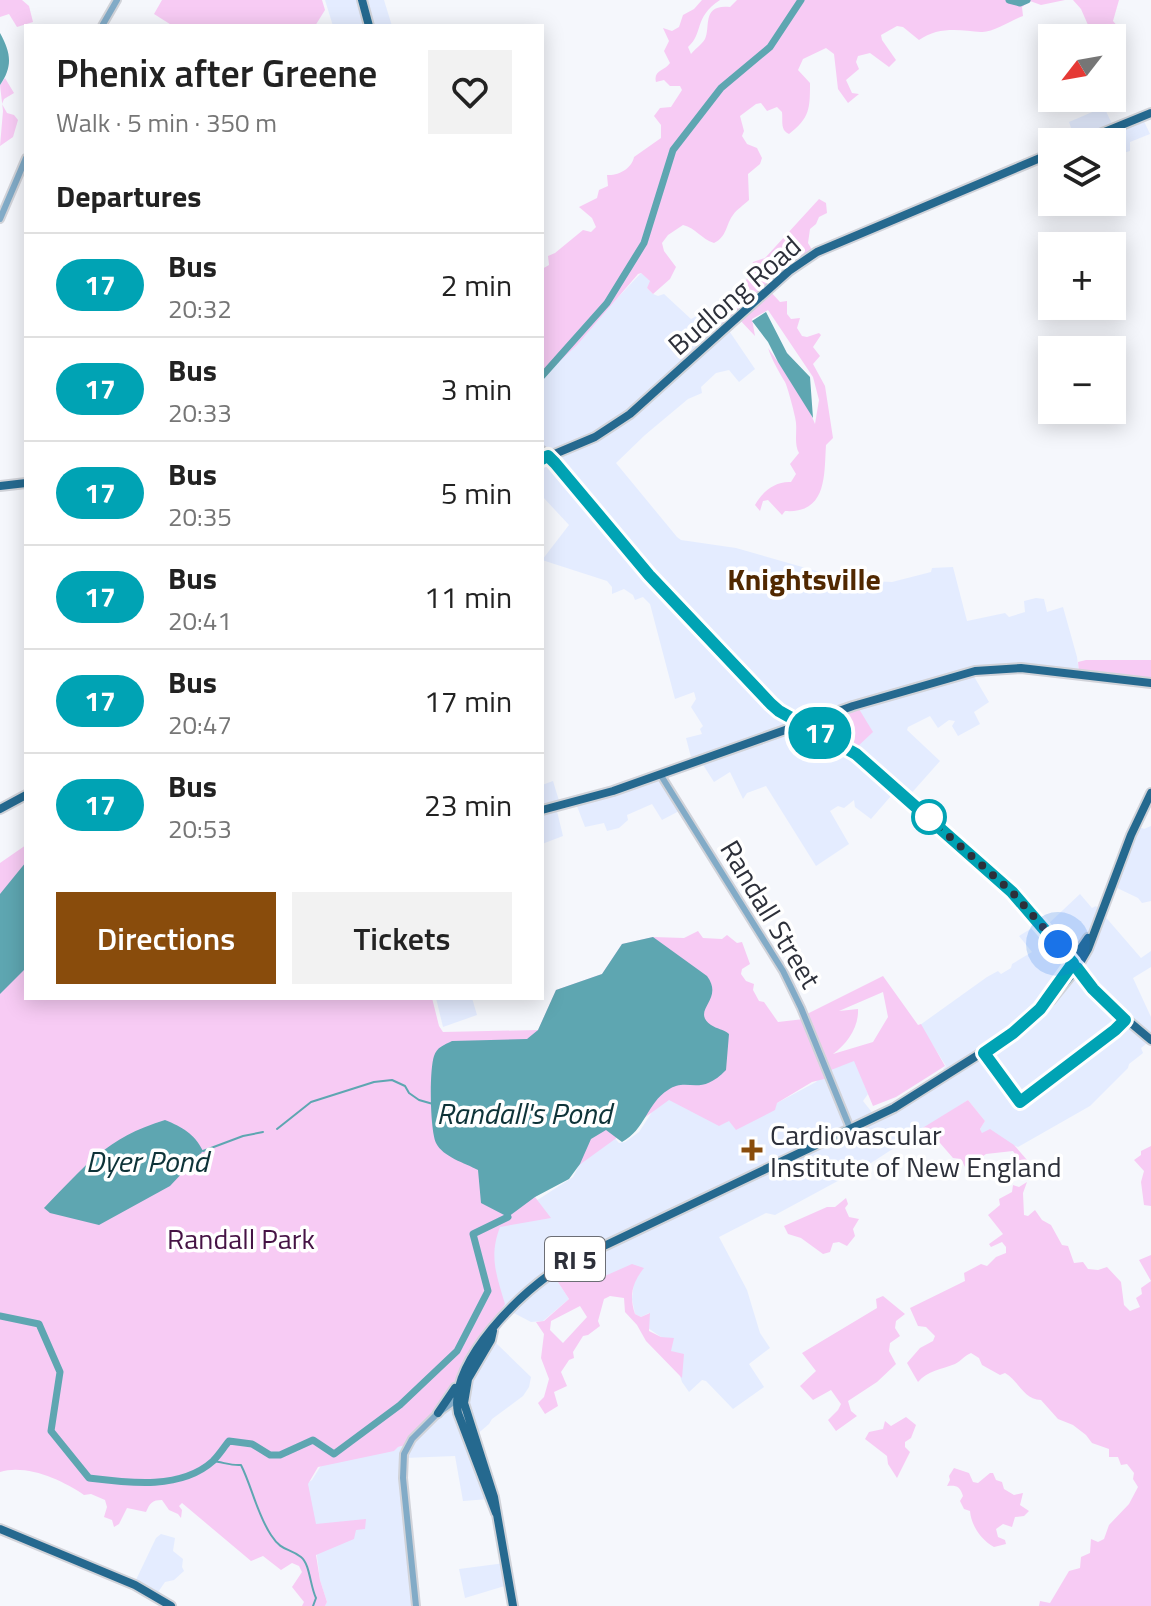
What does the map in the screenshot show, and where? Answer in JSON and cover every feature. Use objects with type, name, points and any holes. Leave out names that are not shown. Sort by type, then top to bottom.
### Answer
[{"type":"main road","points":[[362,0],[368,24]]},
{"type":"main road","points":[[1114,128],[1151,113]]},
{"type":"main road","name":"Budlong Road","points":[[544,455],[595,437],[630,414],[794,267],[817,252],[1038,159]]},
{"type":"main road","points":[[544,455],[649,575],[779,711],[856,754],[973,856],[1028,909],[1108,1004],[1151,1040]]},
{"type":"main road","points":[[0,486],[24,483]]},
{"type":"main road","points":[[544,809],[597,796],[889,694],[990,669],[1038,669],[1151,683]]},
{"type":"main road","name":"RI 5","points":[[496,1513],[458,1413],[459,1382],[486,1336],[521,1297],[571,1261],[916,1096],[998,1045],[1043,1005],[1075,965],[1091,935],[1151,793]]},
{"type":"main road","points":[[0,809],[24,796]]},
{"type":"main road","name":"RI 5","points":[[493,1331],[460,1397],[494,1497],[513,1606]]},
{"type":"main road","points":[[438,1413],[459,1382]]},
{"type":"main road","points":[[438,1413],[448,1408],[458,1413]]},
{"type":"main road","points":[[0,1529],[135,1585],[171,1606]]},
{"type":"street","points":[[103,24],[117,0]]},
{"type":"street","points":[[0,219],[24,163]]},
{"type":"street","name":"Randall Street","points":[[660,774],[783,971],[850,1128]]},
{"type":"street","points":[[416,1606],[402,1464],[412,1439],[438,1413],[460,1397]]},
{"type":"shaded area","points":[[325,0],[384,0],[391,24],[332,24]]},
{"type":"shaded area","points":[[1092,112],[1106,112],[1114,128],[1071,128],[1069,122]]},
{"type":"shaded area","points":[[1142,117],[1150,134],[1130,142],[1130,151],[1126,152],[1126,128],[1114,128]]},
{"type":"shaded area","points":[[641,273],[651,281],[647,288],[653,294],[664,294],[691,319],[709,309],[717,313],[755,369],[739,382],[729,370],[716,373],[701,387],[702,393],[688,399],[616,463],[677,537],[736,548],[848,580],[892,582],[931,572],[932,568],[953,567],[967,621],[1005,613],[1009,617],[1025,612],[1024,601],[1036,598],[1044,599],[1047,612],[1063,607],[1079,673],[1022,668],[972,673],[989,702],[974,712],[980,724],[958,736],[952,726],[955,721],[949,720],[938,728],[930,716],[908,727],[907,730],[940,761],[908,797],[897,789],[871,819],[855,807],[854,800],[844,808],[838,806],[830,811],[849,844],[816,866],[766,786],[747,793],[743,799],[730,772],[714,782],[700,760],[692,761],[686,738],[702,734],[700,729],[703,726],[691,707],[696,699],[694,692],[675,699],[650,604],[643,597],[635,600],[624,589],[612,594],[612,587],[607,581],[544,561],[569,525],[544,498],[544,376]]},
{"type":"shaded area","points":[[660,774],[681,810],[662,820],[652,804],[627,815],[628,820],[619,828],[607,831],[604,823],[585,827],[575,801]]},
{"type":"shaded area","points":[[553,781],[560,804],[556,807],[563,836],[544,843],[544,784]]},
{"type":"shaded area","points":[[1136,825],[1144,829],[1151,826],[1151,901],[1142,903],[1111,885]]},
{"type":"shaded area","points":[[1080,894],[1092,908],[1096,906],[1141,958],[1151,951],[1151,967],[1133,978],[1151,1017],[1151,1040],[1141,1048],[1143,1053],[1090,1106],[1018,1147],[982,1133],[980,1129],[985,1121],[968,1100],[871,1163],[775,1215],[766,1213],[719,1237],[747,1290],[760,1333],[770,1348],[749,1364],[764,1387],[733,1409],[706,1381],[702,1380],[689,1392],[682,1382],[672,1352],[661,1337],[648,1328],[649,1313],[641,1317],[635,1314],[632,1299],[634,1281],[643,1269],[634,1266],[598,1279],[574,1279],[566,1276],[560,1268],[552,1273],[569,1299],[543,1321],[531,1322],[510,1311],[499,1321],[492,1315],[490,1241],[502,1223],[573,1177],[593,1138],[611,1134],[619,1143],[625,1142],[639,1132],[663,1095],[724,1115],[777,1103],[816,1082],[826,1071],[852,1060],[855,1060],[868,1094],[863,1101],[875,1116],[947,1076],[943,1069],[946,1066],[920,1025],[987,977],[998,971],[1001,974],[1032,952],[1019,936],[1040,923],[1047,925]]},
{"type":"shaded area","points":[[436,1000],[473,1000],[477,1015],[443,1027]]},
{"type":"shaded area","points":[[493,1336],[497,1344],[531,1377],[523,1396],[468,1442],[489,1499],[463,1501],[455,1456],[404,1458],[416,1606],[325,1606],[327,1602],[320,1580],[313,1525],[298,1489],[312,1480],[322,1464],[407,1445]]},
{"type":"shaded area","points":[[161,1534],[175,1538],[173,1551],[183,1559],[184,1571],[174,1580],[165,1582],[156,1595],[134,1584],[156,1538]]},
{"type":"shaded area","points":[[505,1563],[508,1585],[465,1598],[459,1569]]},
{"type":"green space","points":[[0,0],[22,0],[29,6],[33,22],[17,27],[9,14],[0,17]]},
{"type":"green space","points":[[162,0],[322,0],[325,10],[316,24],[170,24],[154,14]]},
{"type":"green space","points":[[702,0],[720,0],[702,19],[688,47],[691,54],[705,39],[711,13],[721,7],[730,7],[737,0],[1065,0],[1041,5],[1030,1],[1022,7],[1023,16],[986,32],[942,31],[919,40],[897,26],[881,35],[896,60],[889,67],[870,53],[858,56],[856,62],[859,69],[846,80],[852,93],[859,94],[848,103],[838,89],[834,54],[826,48],[803,59],[798,70],[810,83],[810,99],[805,117],[796,128],[789,134],[786,132],[782,125],[782,112],[777,107],[767,111],[761,103],[740,116],[744,131],[742,136],[747,144],[757,148],[762,158],[760,164],[748,174],[749,200],[733,215],[721,237],[714,243],[683,225],[668,235],[662,243],[664,251],[676,267],[670,279],[653,294],[647,288],[650,281],[638,274],[577,345],[544,376],[544,268],[549,265],[548,256],[583,230],[591,232],[596,227],[592,218],[579,207],[597,198],[599,190],[608,186],[607,175],[624,170],[631,165],[634,157],[661,138],[661,125],[654,116],[660,108],[671,107],[682,90],[680,86],[670,86],[664,80],[656,82],[658,73],[670,63],[664,51],[669,41],[663,28],[672,31],[679,27],[683,15]]},
{"type":"green space","points":[[1073,0],[1119,0],[1113,21],[1116,24],[1088,24]]},
{"type":"green space","points":[[5,78],[14,93],[2,104],[0,85]]},
{"type":"green space","points":[[2,104],[7,113],[18,120],[13,137],[0,146],[3,111]]},
{"type":"green space","points":[[819,199],[826,203],[827,213],[819,217],[810,229],[808,243],[814,253],[769,290],[780,302],[787,301],[787,314],[791,319],[800,318],[797,328],[802,336],[821,335],[813,347],[820,356],[813,364],[825,386],[833,438],[826,445],[821,490],[816,499],[809,506],[785,511],[782,515],[768,500],[763,501],[760,511],[755,505],[770,488],[791,482],[796,474],[790,464],[799,453],[796,420],[789,395],[768,348],[805,400],[815,424],[819,400],[813,377],[768,310],[752,319],[755,336],[738,318],[723,331],[717,313],[733,303],[736,290],[744,286],[753,262],[765,258]]},
{"type":"green space","points":[[1151,660],[1151,683],[1079,673],[1078,662]]},
{"type":"green space","points":[[859,709],[873,732],[856,748],[818,727],[818,723]]},
{"type":"green space","name":"Randall Park","points":[[24,846],[24,1000],[432,1000],[443,1032],[538,1030],[556,990],[602,974],[622,944],[653,937],[684,938],[698,931],[703,938],[722,939],[727,935],[737,943],[742,942],[750,964],[742,969],[741,974],[746,981],[754,984],[753,990],[759,1001],[764,1002],[778,1022],[804,1019],[807,1014],[883,976],[918,1025],[921,1024],[945,1066],[896,1097],[873,1106],[854,1061],[831,1070],[825,1057],[821,1058],[828,1078],[812,1082],[777,1103],[775,1110],[736,1130],[729,1121],[719,1126],[669,1100],[535,1197],[551,1218],[500,1227],[494,1256],[505,1304],[496,1318],[499,1321],[445,1403],[406,1445],[394,1451],[318,1467],[308,1484],[316,1524],[366,1519],[365,1529],[356,1530],[354,1539],[316,1555],[327,1602],[325,1606],[302,1606],[304,1602],[292,1587],[302,1572],[299,1566],[292,1563],[281,1570],[263,1556],[251,1561],[182,1503],[179,1506],[181,1518],[159,1500],[152,1503],[146,1512],[127,1508],[119,1524],[114,1527],[112,1520],[104,1517],[107,1507],[105,1500],[91,1494],[84,1495],[55,1479],[33,1472],[0,1472],[0,863]],"holes":[[[883,992],[888,1017],[873,1042],[833,1054],[851,1034],[858,1016],[858,1009],[839,1011]]]},
{"type":"green space","points":[[968,1100],[985,1121],[980,1129],[982,1133],[990,1129],[1014,1145],[1027,1160],[1021,1163],[1013,1151],[986,1154],[976,1161],[977,1172],[968,1173],[961,1159],[953,1158],[940,1143],[928,1146],[922,1143],[916,1132]]},
{"type":"green space","points":[[1151,1146],[1151,1206],[1144,1205],[1141,1182],[1144,1171],[1134,1160],[1141,1155],[1141,1151]]},
{"type":"green space","points":[[1027,1182],[1023,1193],[1024,1215],[1028,1216],[1035,1210],[1042,1220],[1051,1225],[1062,1245],[1068,1246],[1074,1263],[1083,1262],[1088,1269],[1107,1267],[1121,1282],[1124,1305],[1130,1311],[1140,1307],[1136,1298],[1142,1294],[1141,1288],[1151,1281],[1151,1606],[1039,1606],[1040,1601],[1050,1603],[1069,1571],[1080,1568],[1081,1557],[1090,1553],[1091,1539],[1098,1542],[1104,1539],[1109,1525],[1129,1504],[1138,1487],[1133,1479],[1134,1473],[1127,1464],[1121,1465],[1118,1457],[1109,1457],[1109,1449],[1092,1443],[1073,1425],[1058,1419],[1041,1400],[1025,1393],[1010,1376],[1005,1373],[1000,1375],[982,1365],[979,1358],[971,1353],[918,1382],[907,1363],[935,1336],[926,1327],[918,1326],[910,1308],[965,1281],[964,1273],[981,1264],[987,1266],[1006,1253],[1002,1242],[991,1247],[989,1244],[1003,1234],[988,1215],[1000,1205],[999,1199],[1012,1192],[1013,1185],[1019,1187]]},
{"type":"green space","points":[[846,1198],[848,1204],[845,1208],[849,1217],[859,1219],[853,1229],[855,1236],[847,1246],[833,1243],[830,1252],[823,1254],[801,1238],[788,1234],[784,1226],[827,1207],[835,1207]]},
{"type":"green space","points":[[1151,1255],[1151,1281],[1139,1260]]},
{"type":"green space","points":[[632,1264],[644,1268],[633,1290],[635,1314],[641,1317],[650,1313],[649,1331],[661,1337],[674,1338],[671,1351],[684,1354],[682,1378],[646,1341],[625,1312],[624,1298],[610,1296],[604,1299],[598,1321],[600,1326],[583,1336],[573,1352],[574,1358],[561,1372],[567,1386],[554,1392],[558,1406],[545,1414],[538,1403],[544,1397],[549,1379],[541,1358],[544,1334],[536,1322],[544,1321],[569,1299],[552,1273],[559,1267],[565,1276],[570,1275],[574,1279],[585,1276],[598,1279]],"holes":[[[580,1306],[587,1317],[563,1343],[550,1330],[551,1321]]]},
{"type":"green space","points":[[883,1296],[905,1314],[896,1321],[895,1328],[900,1336],[890,1343],[889,1351],[896,1364],[877,1382],[848,1401],[851,1411],[857,1416],[836,1431],[828,1420],[841,1404],[831,1390],[813,1400],[800,1386],[816,1371],[802,1353],[877,1308],[876,1299]]},
{"type":"green space","points":[[906,1417],[916,1425],[911,1438],[905,1442],[910,1452],[897,1478],[888,1464],[887,1456],[865,1439],[869,1432],[883,1429],[885,1421],[891,1426]]},
{"type":"green space","points":[[954,1468],[969,1473],[973,1482],[978,1483],[993,1473],[1004,1489],[1014,1495],[1023,1493],[1020,1505],[1029,1511],[1024,1516],[1015,1517],[1012,1527],[1003,1524],[996,1529],[998,1537],[1006,1544],[994,1547],[978,1532],[970,1511],[964,1509],[960,1501],[963,1496],[959,1488],[947,1486]]},
{"type":"water","points":[[0,33],[9,59],[0,85]]},
{"type":"water","points":[[766,312],[787,353],[810,377],[813,418],[752,321]]},
{"type":"water","points":[[24,864],[24,970],[0,994],[0,894]]},
{"type":"water","name":"Randall's Pond","points":[[653,937],[707,976],[712,992],[704,1014],[711,1025],[729,1034],[726,1070],[708,1083],[675,1086],[668,1090],[655,1102],[636,1131],[622,1142],[606,1130],[591,1139],[580,1164],[569,1179],[535,1197],[508,1217],[481,1203],[478,1170],[449,1156],[436,1143],[431,1100],[435,1053],[452,1041],[527,1039],[538,1030],[556,990],[602,974],[622,944]]},
{"type":"water","name":"Dyer Pond","points":[[165,1120],[187,1131],[203,1151],[170,1186],[99,1225],[50,1213],[44,1208],[85,1166],[112,1144]]},
{"type":"waterway","points":[[544,374],[607,303],[644,243],[673,150],[721,88],[770,47],[801,0]]},
{"type":"waterway","points":[[1009,0],[1020,3],[1027,0]]},
{"type":"waterway","points":[[277,1129],[311,1102],[374,1082],[392,1080],[405,1086],[419,1100],[433,1104]]},
{"type":"waterway","points":[[203,1151],[263,1132]]},
{"type":"waterway","points":[[0,1316],[39,1324],[60,1372],[51,1431],[89,1478],[154,1482],[186,1477],[213,1461],[229,1441],[252,1444],[270,1455],[280,1455],[313,1440],[334,1454],[400,1405],[457,1351],[488,1291],[473,1234],[508,1217]]},
{"type":"waterway","points":[[212,1461],[241,1465],[271,1535],[282,1547],[301,1557],[306,1565],[316,1598],[313,1606]]},
{"type":"bus line","name":"17","points":[[544,458],[548,456],[555,463],[649,575],[771,704],[856,754],[1012,892],[1073,963],[1040,1009],[984,1053],[1020,1102],[1125,1020],[1093,989],[1077,968]]},
{"type":"place","name":"Cardiovascular Institute of New England","points":[[752,1150]]},
{"type":"district","name":"Knightsville","points":[[804,579]]},
{"type":"route","points":[[929,817],[923,813],[1012,892],[1058,944]]}]
